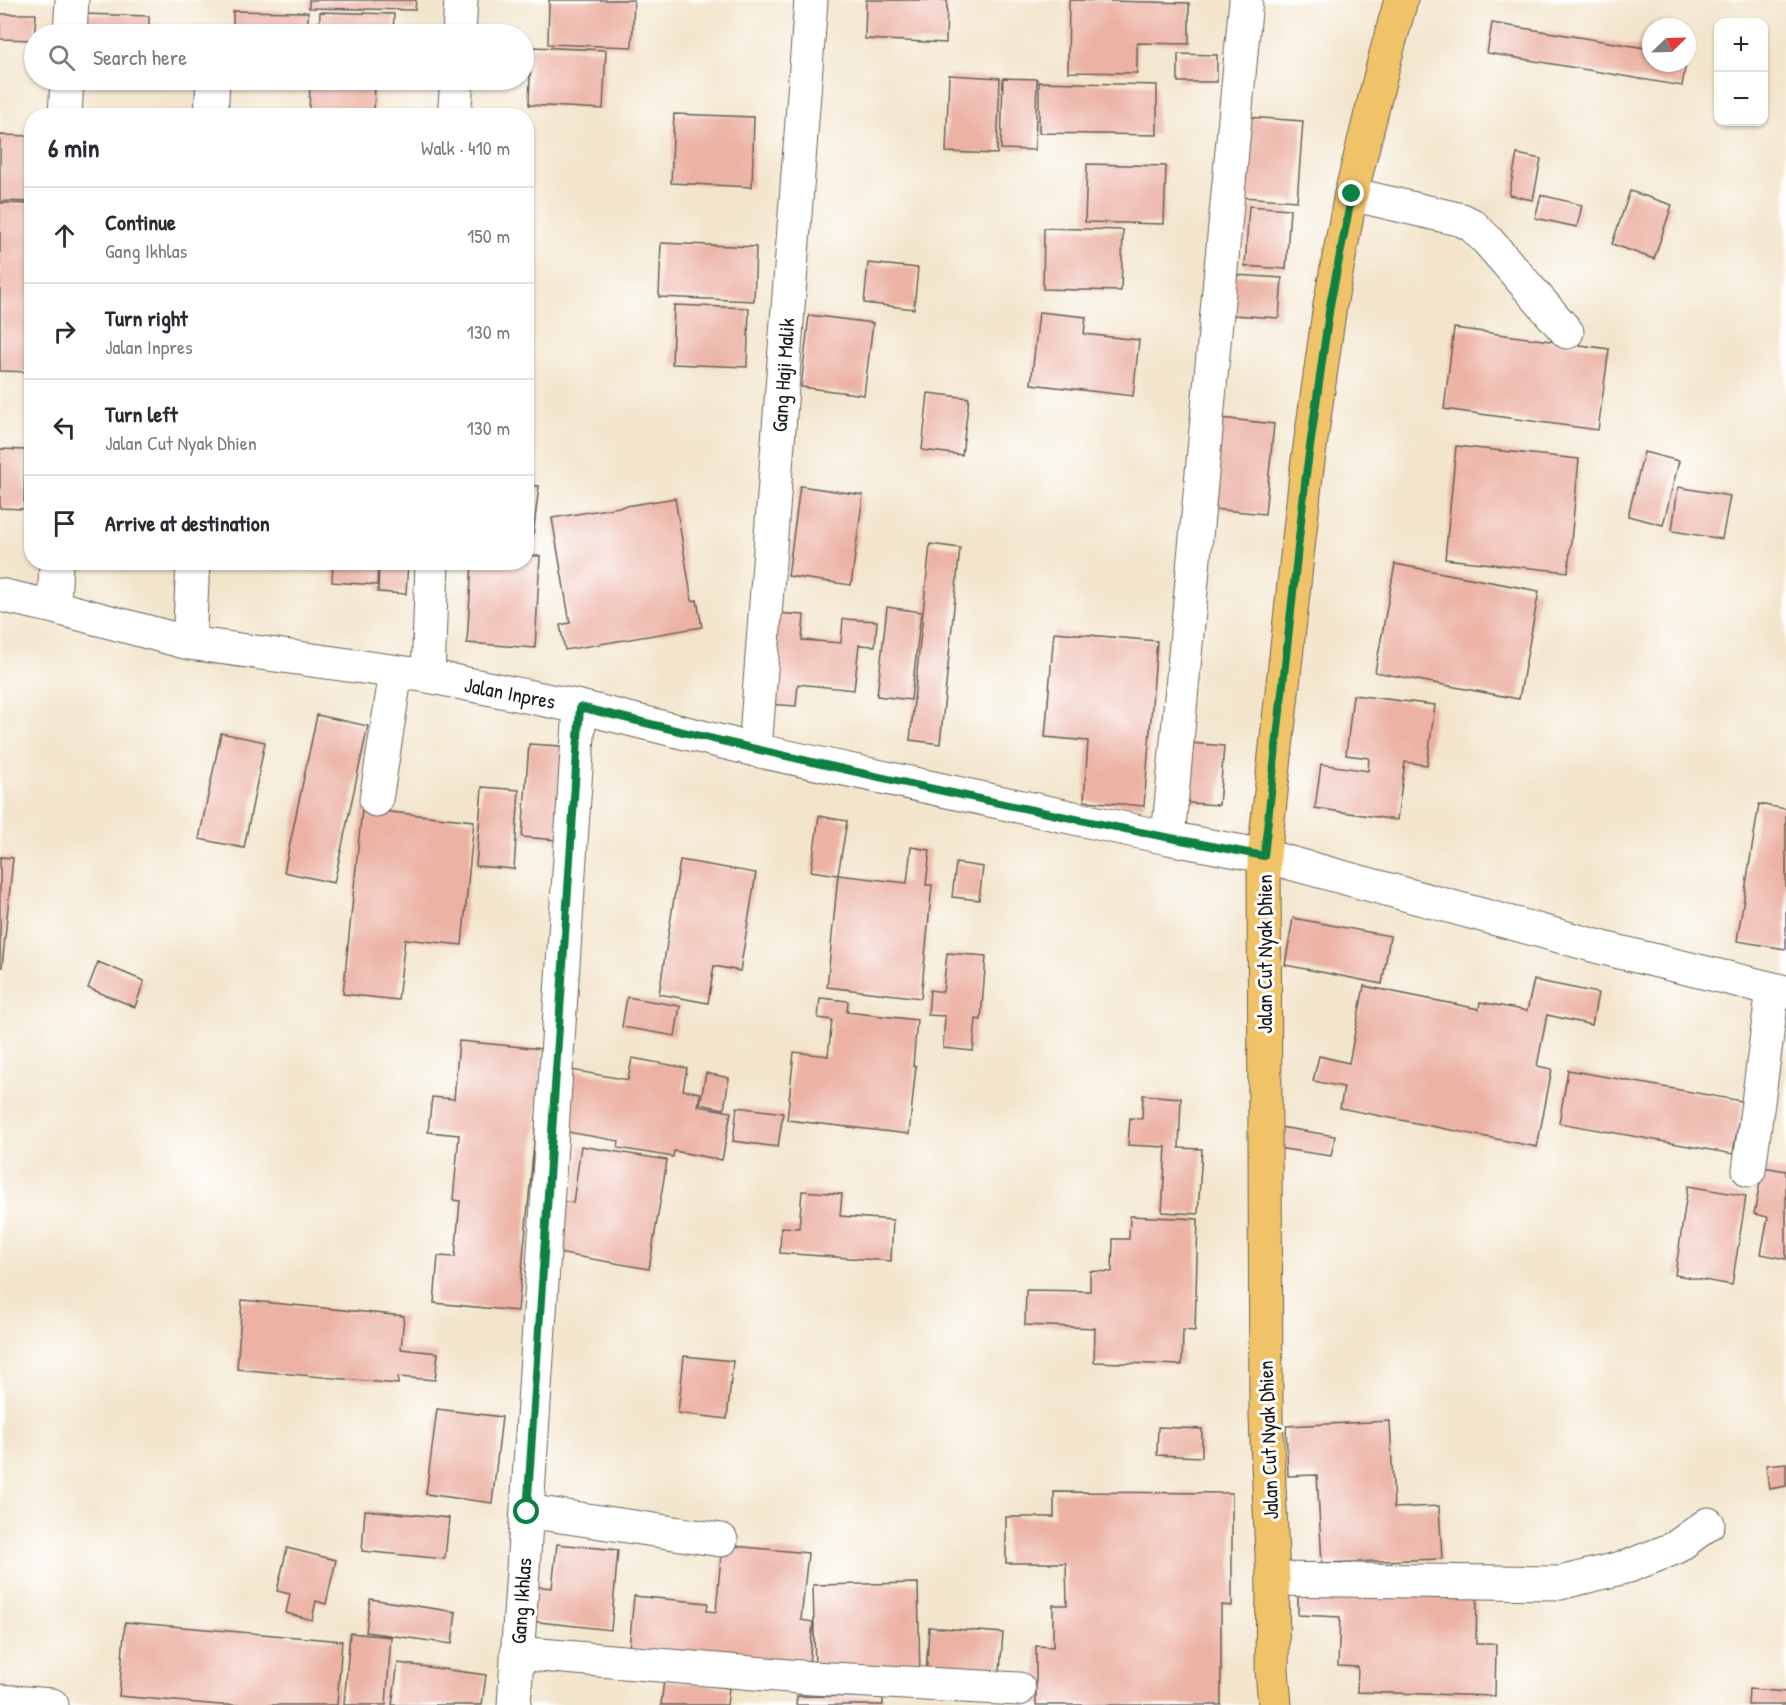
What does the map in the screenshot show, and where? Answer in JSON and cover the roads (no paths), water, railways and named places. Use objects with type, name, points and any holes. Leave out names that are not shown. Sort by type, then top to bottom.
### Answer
[{"type":"main road","name":"Jalan Cut Nyak Dhien","points":[[1275,1705],[1272,1670],[1273,1579],[1266,1418],[1264,856],[1306,475],[1330,305],[1352,194],[1401,0]]},
{"type":"street","points":[[71,24],[72,0]]},
{"type":"street","points":[[460,24],[461,0]]},
{"type":"street","name":"Gang Haji Malik","points":[[755,750],[812,0]]},
{"type":"street","points":[[1168,838],[1246,0]]},
{"type":"street","points":[[65,108],[66,90]]},
{"type":"street","points":[[211,108],[212,90]]},
{"type":"street","points":[[455,108],[456,90]]},
{"type":"street","points":[[1352,194],[1462,220],[1472,225],[1567,332]]},
{"type":"street","points":[[54,607],[56,570]]},
{"type":"street","points":[[189,643],[193,570]]},
{"type":"street","points":[[376,800],[412,674],[431,570]]},
{"type":"street","name":"Jalan Inpres","points":[[0,595],[189,643],[412,674],[580,707],[755,750],[1168,838],[1264,856],[1607,949],[1780,990]]},
{"type":"street","name":"Gang Ikhlas","points":[[514,1705],[580,707]]},
{"type":"street","points":[[1749,1170],[1780,990]]},
{"type":"street","points":[[527,1512],[721,1540]]},
{"type":"street","points":[[1273,1579],[1560,1583],[1629,1566],[1666,1552],[1708,1524]]},
{"type":"street","points":[[518,1653],[812,1678],[1019,1689]]},
{"type":"street","points":[[0,1701],[52,1705]]}]
